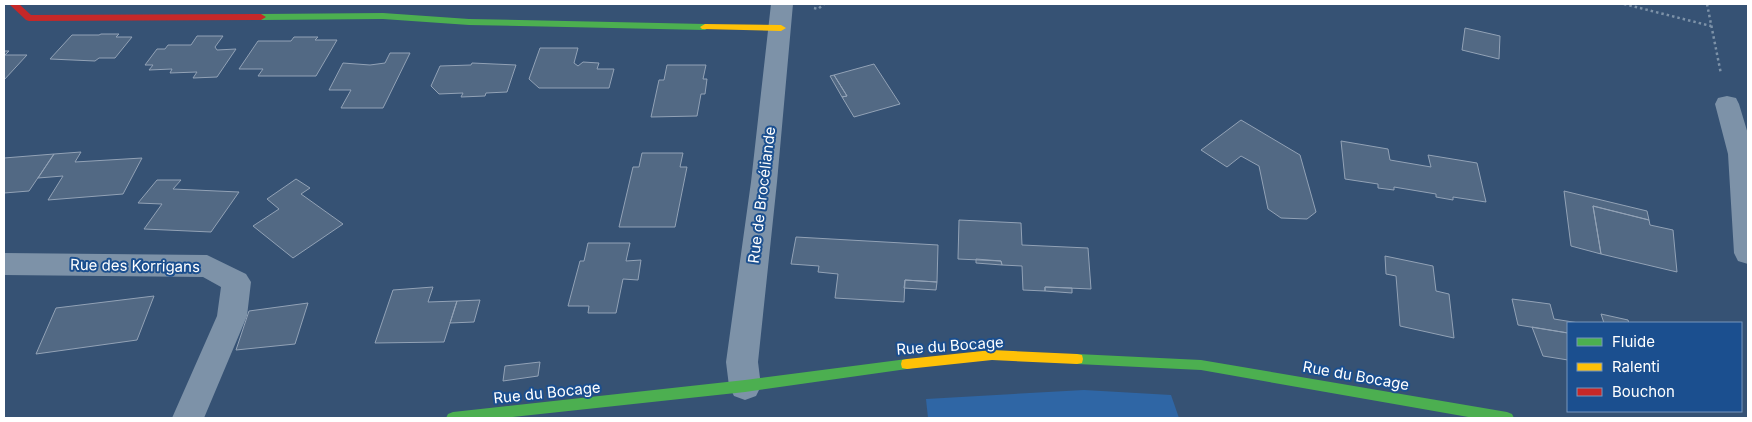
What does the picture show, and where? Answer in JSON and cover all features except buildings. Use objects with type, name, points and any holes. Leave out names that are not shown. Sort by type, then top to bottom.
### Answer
[{"type":"street","points":[[14,4],[29,18],[383,16],[469,22],[781,16]]},
{"type":"street","name":"Rue de Brocéliande","points":[[745,386],[742,362],[781,16]]},
{"type":"street","points":[[1726,104],[1741,154],[1748,253]]},
{"type":"street","name":"Rue des Korrigans","points":[[4,264],[207,266],[236,282],[232,316],[188,418]]},
{"type":"street","name":"Rue du Bocage","points":[[454,418],[745,386],[866,368],[992,356],[1202,365],[1507,418]]},
{"type":"path","points":[[1624,4],[1711,26]]},
{"type":"path","points":[[1707,4],[1726,104]]},
{"type":"shaded area","points":[[1084,390],[1171,395],[1179,418],[928,418],[926,399]]},
{"type":"traffic: fast","points":[[261,17],[383,16],[469,22],[705,27]]},
{"type":"traffic: fast","points":[[1077,359],[1201,365],[1507,418]]},
{"type":"traffic: fast","points":[[453,418],[745,386],[907,364]]},
{"type":"traffic: slow","points":[[705,27],[781,28]]},
{"type":"traffic: slow","points":[[907,364],[992,355],[1077,359]]},
{"type":"traffic: jam","points":[[14,4],[29,18],[261,17]]}]
